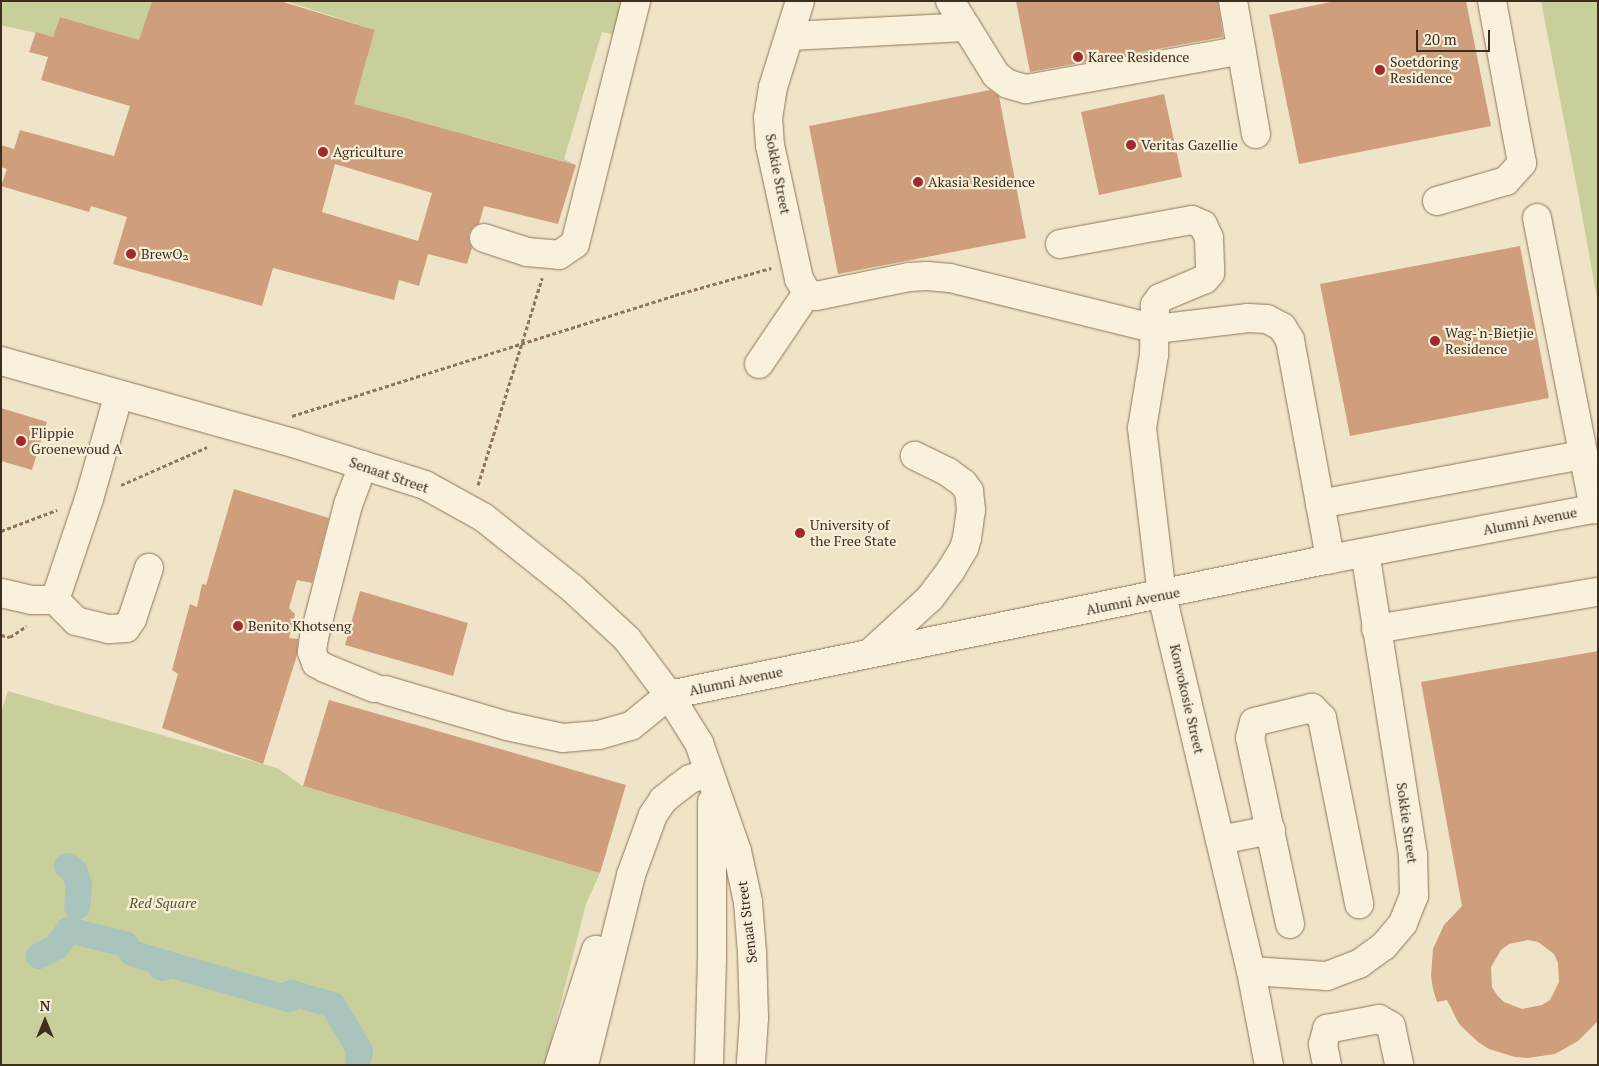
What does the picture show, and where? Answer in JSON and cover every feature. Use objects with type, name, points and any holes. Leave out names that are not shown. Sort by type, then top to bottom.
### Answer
[{"type":"lane","points":[[484,238],[527,252],[559,255],[575,244],[636,1]]},
{"type":"lane","name":"Sokkie Street","points":[[800,1],[773,87],[768,118],[770,145],[800,279],[807,293]]},
{"type":"lane","points":[[950,1],[996,75],[1008,84],[1026,89],[1242,50]]},
{"type":"lane","points":[[1233,1],[1256,134]]},
{"type":"lane","points":[[1437,201],[1506,181],[1522,163],[1492,1]]},
{"type":"lane","points":[[790,36],[966,27]]},
{"type":"lane","points":[[1537,218],[1583,455],[1596,508]]},
{"type":"lane","name":"Konvokosie Street","points":[[1060,244],[1192,220],[1203,225],[1209,238],[1210,273],[1199,282],[1160,298],[1155,305],[1156,329],[1142,428],[1162,595],[1251,971],[1268,1065]]},
{"type":"lane","points":[[759,364],[807,293],[816,296],[909,277],[950,278],[1156,329],[1248,318],[1267,319],[1282,327],[1290,340],[1330,559]]},
{"type":"lane","name":"Senaat Street","points":[[1,362],[119,394],[363,465],[425,486],[483,517],[572,588],[627,639],[669,695],[699,743],[710,780],[737,850],[748,902],[754,1009],[753,1064],[736,1061],[720,1065]]},
{"type":"lane","points":[[55,600],[89,498],[119,394]]},
{"type":"lane","points":[[1320,504],[1583,455]]},
{"type":"lane","points":[[870,653],[930,598],[951,570],[964,548],[967,538],[970,510],[969,491],[963,483],[948,472],[915,456]]},
{"type":"lane","points":[[363,465],[348,505],[314,637],[312,652],[316,663],[380,689],[507,726],[563,738],[599,735],[631,726],[669,695]]},
{"type":"lane","name":"Alumni Avenue","points":[[669,695],[1330,559],[1596,508]]},
{"type":"lane","name":"Sokkie Street","points":[[1251,971],[1327,976],[1359,964],[1384,946],[1403,923],[1414,896],[1413,855],[1365,553]]},
{"type":"lane","points":[[1,593],[32,600],[55,600],[76,621],[110,629],[126,628],[132,619],[149,568]]},
{"type":"lane","points":[[1376,629],[1598,592]]},
{"type":"lane","points":[[1290,924],[1250,738],[1254,722],[1312,708],[1322,718],[1359,904]]},
{"type":"lane","points":[[584,1065],[631,876],[654,815],[663,800],[690,780],[710,780]]},
{"type":"lane","name":"Senaat Street","points":[[709,1065],[712,958],[710,780]]},
{"type":"lane","points":[[1220,840],[1271,830]]},
{"type":"lane","points":[[559,1065],[600,936],[623,907]]},
{"type":"lane","points":[[1326,1065],[1323,1044],[1327,1029],[1379,1019],[1391,1026],[1399,1065]]},
{"type":"path","points":[[470,510],[550,254]]},
{"type":"path","points":[[290,416],[675,295],[796,261]]},
{"type":"path","points":[[1,531],[89,498],[208,447]]},
{"type":"green space","points":[[1,1],[152,1],[148,43],[60,17],[53,37],[1,25]]},
{"type":"green space","points":[[285,1],[635,1],[624,37],[602,32],[564,159],[576,165],[472,136],[468,148],[348,102],[361,80],[375,30]]},
{"type":"green space","points":[[1541,1],[1598,1],[1598,304],[1579,198]]},
{"type":"green space","name":"Red Square","points":[[8,691],[277,768],[303,786],[600,873],[586,904],[545,1065],[1,1065],[1,712]]},
{"type":"water","points":[[162,951],[173,955],[177,966],[173,977],[162,981],[151,977],[147,966],[151,955]]},
{"type":"building","name":"Agriculture","points":[[152,1],[280,1],[375,30],[354,104],[576,165],[558,224],[484,206],[479,224],[473,227],[469,234],[472,248],[467,264],[428,254],[419,286],[399,280],[394,300],[273,268],[262,306],[113,264],[127,217],[91,206],[89,212],[1,186],[7,169],[1,167],[1,145],[14,149],[20,130],[114,156],[130,106],[41,80],[48,57],[29,52],[36,32],[53,37],[60,17],[139,40]],"holes":[[[335,164],[432,193],[418,241],[322,212]]]},
{"type":"building","name":"Karee Residence","points":[[1016,1],[1218,1],[1223,37],[1030,72]]},
{"type":"building","name":"Soetdoring Residence","points":[[1335,1],[1466,1],[1491,126],[1299,164],[1269,15]]},
{"type":"building","name":"Akasia Residence","points":[[990,90],[999,96],[1026,238],[838,274],[809,126]]},
{"type":"building","name":"Veritas Gazellie","points":[[1164,94],[1182,177],[1099,195],[1081,112]]},
{"type":"building","name":"Wag-'n-Bietjie Residence","points":[[1520,246],[1549,398],[1350,436],[1320,284]]},
{"type":"building","name":"Flippie Groenewoud A","points":[[1,408],[47,422],[32,470],[1,461]]},
{"type":"building","name":"Benito Khotseng","points":[[234,489],[329,518],[312,583],[297,580],[289,608],[295,614],[289,638],[298,639],[297,655],[263,764],[162,728],[178,674],[172,670],[190,604],[197,607],[202,584],[206,585]]},
{"type":"building","points":[[360,591],[468,623],[453,676],[345,645]]},
{"type":"building","points":[[1598,651],[1598,1021],[1578,1041],[1555,1054],[1528,1058],[1515,1057],[1489,1049],[1478,1042],[1459,1024],[1447,1000],[1437,1002],[1431,976],[1433,949],[1444,925],[1462,906],[1421,682]],"holes":[[[1528,940],[1538,942],[1554,954],[1558,963],[1559,982],[1550,1000],[1542,1005],[1522,1009],[1504,1002],[1492,987],[1491,967],[1501,950],[1509,944]]]},
{"type":"building","points":[[329,700],[626,785],[600,873],[303,786]]},
{"type":"waterway","points":[[67,866],[74,871],[79,885],[77,907]]},
{"type":"waterway","points":[[39,956],[57,946],[69,930],[125,944],[132,953],[289,999],[291,993],[330,1004],[333,1005],[360,1051],[358,1059]]},
{"type":"place","name":"Karee Residence","points":[[1078,57]]},
{"type":"place","name":"Soetdoring Residence","points":[[1380,70]]},
{"type":"place","name":"Veritas Gazellie","points":[[1131,145]]},
{"type":"place","name":"Agriculture","points":[[323,152]]},
{"type":"place","name":"Akasia Residence","points":[[918,182]]},
{"type":"place","name":"BrewO₂","points":[[131,254]]},
{"type":"place","name":"Wag-'n-Bietjie Residence","points":[[1435,341]]},
{"type":"place","name":"Flippie Groenewoud A","points":[[21,441]]},
{"type":"place","name":"University of the Free State","points":[[800,533]]},
{"type":"place","name":"Benito Khotseng","points":[[238,626]]}]
